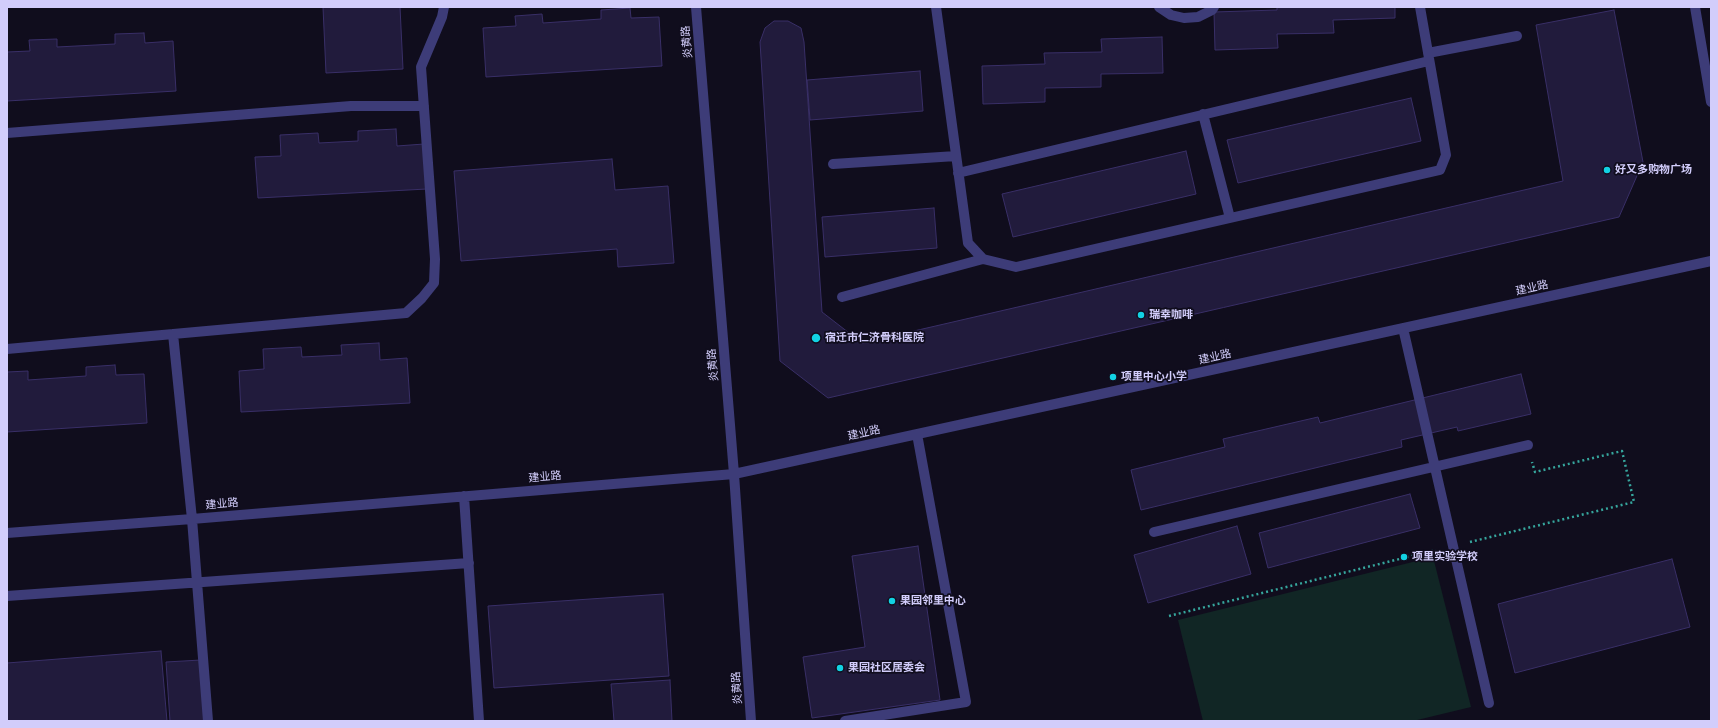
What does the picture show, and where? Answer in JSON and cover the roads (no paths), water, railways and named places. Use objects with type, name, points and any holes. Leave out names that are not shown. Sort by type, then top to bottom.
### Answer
[{"type":"street","points":[[7,349],[406,313],[422,298],[434,283],[435,259],[421,67],[442,17],[444,7]]},
{"type":"street","name":"炎黄路","points":[[696,7],[734,474],[751,721]]},
{"type":"street","points":[[936,7],[968,244],[983,259]]},
{"type":"street","points":[[1159,7],[1171,15],[1184,18],[1198,18],[1212,10],[1214,7]]},
{"type":"street","points":[[842,297],[983,259],[1016,267],[1440,170],[1446,155],[1420,7]]},
{"type":"street","points":[[1695,7],[1711,102]]},
{"type":"street","points":[[958,172],[1203,114],[1517,36]]},
{"type":"street","points":[[7,133],[351,106],[424,106]]},
{"type":"street","points":[[1203,114],[1230,218]]},
{"type":"street","points":[[833,164],[956,156]]},
{"type":"street","name":"建业路","points":[[7,533],[734,474],[1711,261]]},
{"type":"street","points":[[1403,328],[1489,703]]},
{"type":"street","points":[[173,334],[192,519],[208,721]]},
{"type":"street","points":[[845,721],[966,702],[917,434]]},
{"type":"street","points":[[1154,532],[1528,444]]},
{"type":"street","points":[[464,496],[479,721]]},
{"type":"street","points":[[7,596],[468,563]]},
{"type":"place","name":"好又多购物广场","points":[[1607,170]]},
{"type":"place","name":"瑞幸咖啡","points":[[1141,315]]},
{"type":"place","name":"宿迁市仁济骨科医院","points":[[816,338]]},
{"type":"place","name":"项里中心小学","points":[[1113,377]]},
{"type":"place","name":"项里实验学校","points":[[1404,557]]},
{"type":"place","name":"果园邻里中心","points":[[892,601]]},
{"type":"place","name":"果园社区居委会","points":[[840,668]]}]
